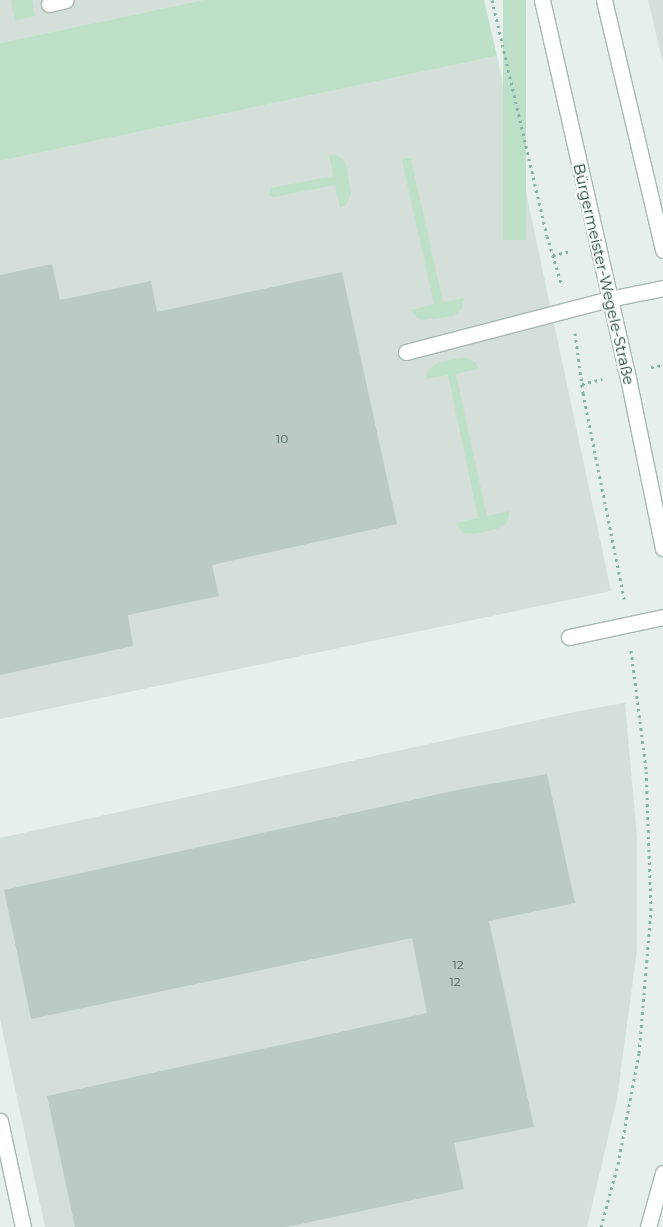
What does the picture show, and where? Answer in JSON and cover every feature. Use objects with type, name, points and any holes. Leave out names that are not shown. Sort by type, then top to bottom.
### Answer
[{"type":"main road","points":[[49,4],[66,0]]},
{"type":"main road","name":"Bürgermeister-Wegele-Straße","points":[[542,0],[663,548]]},
{"type":"main road","points":[[604,0],[663,250]]},
{"type":"main road","points":[[406,352],[609,299],[663,288]]},
{"type":"main road","points":[[568,637],[663,617]]},
{"type":"main road","points":[[0,1121],[23,1227]]},
{"type":"main road","points":[[648,1227],[663,1173]]},
{"type":"shaded area","points":[[0,0],[203,0],[0,43]]},
{"type":"shaded area","points":[[648,0],[663,0],[663,63]]},
{"type":"shaded area","points":[[497,56],[611,591],[0,719],[0,161]]},
{"type":"shaded area","points":[[625,703],[637,837],[637,950],[617,1099],[587,1227],[45,1227],[0,1019],[0,838],[584,710]]},
{"type":"green space","points":[[11,0],[32,0],[35,16],[15,21]]},
{"type":"green space","points":[[203,0],[484,0],[497,56],[0,161],[0,43]]},
{"type":"green space","points":[[503,0],[526,0],[526,240],[503,240]]},
{"type":"green space","points":[[335,154],[344,160],[347,167],[351,194],[346,205],[340,208],[335,185],[274,197],[268,195],[271,188],[333,176],[329,155]]},
{"type":"green space","points":[[405,158],[411,159],[443,302],[464,298],[462,309],[454,316],[425,320],[418,319],[411,310],[434,304],[402,161]]},
{"type":"green space","points":[[465,357],[475,362],[479,369],[456,374],[487,516],[509,511],[509,517],[504,527],[475,534],[463,533],[456,523],[478,518],[448,375],[425,379],[428,370],[437,363]]},
{"type":"building","points":[[52,264],[60,300],[151,281],[157,312],[342,272],[397,524],[212,565],[219,596],[128,615],[133,646],[0,675],[0,275]]},
{"type":"building","points":[[547,774],[575,903],[489,921],[534,1127],[454,1143],[464,1189],[287,1227],[75,1227],[47,1096],[427,1013],[412,938],[31,1019],[4,890],[462,789]]}]
